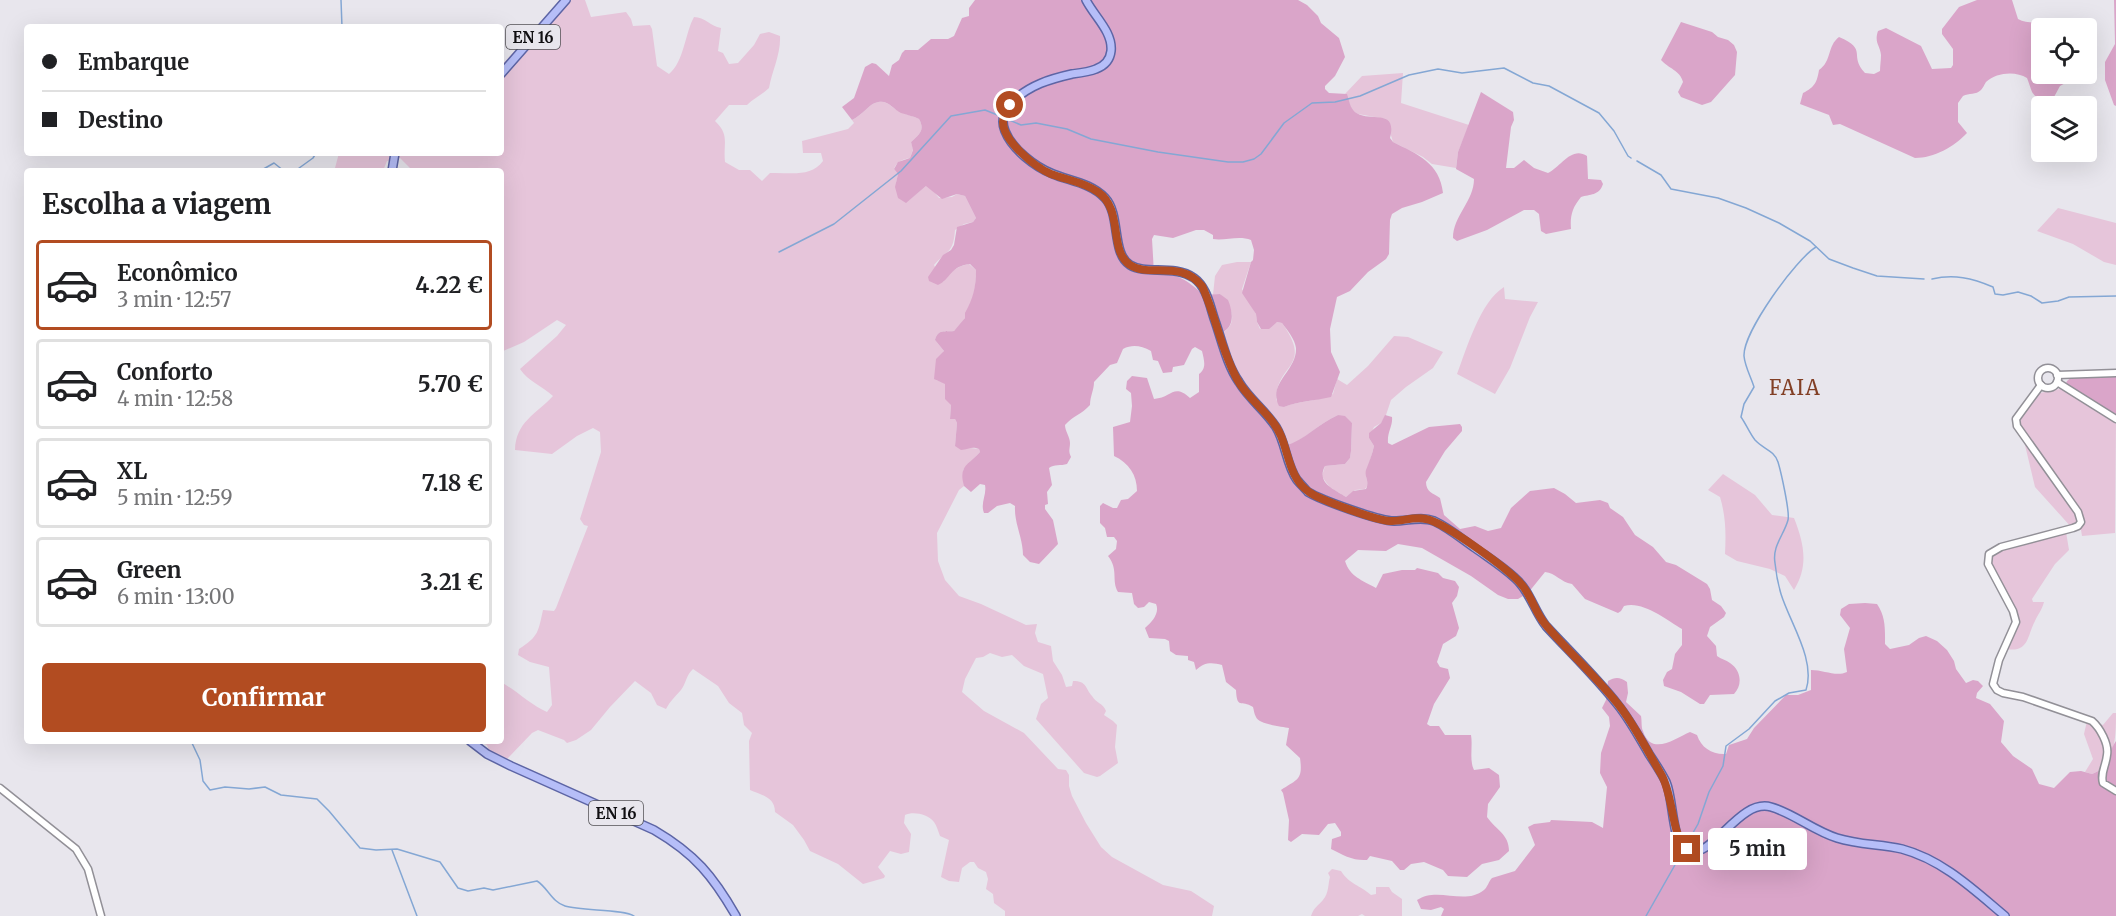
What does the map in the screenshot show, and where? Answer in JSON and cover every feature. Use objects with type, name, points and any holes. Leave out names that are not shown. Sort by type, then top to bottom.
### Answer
[{"type":"main road","name":"EN 16","points":[[504,71],[566,0]]},
{"type":"main road","points":[[1086,0],[1110,40],[1111,52],[1107,61],[1095,70],[1051,78],[1028,89],[1010,105],[1004,114],[1005,131],[1017,148],[1041,169],[1085,184],[1103,196],[1113,213],[1120,251],[1128,264],[1139,268],[1176,271],[1198,280],[1206,294],[1238,382],[1276,427],[1289,465],[1298,481],[1309,492],[1376,519],[1392,521],[1419,518],[1433,521],[1514,577],[1528,594],[1545,624],[1628,718],[1665,780],[1671,796],[1677,837],[1687,849],[1700,851],[1706,848],[1742,814],[1755,806],[1770,806],[1837,838],[1903,849],[1932,860],[1956,875],[2005,916]]},
{"type":"main road","name":"EN 16","points":[[474,744],[487,754],[511,766],[671,839],[704,867],[716,882],[736,916]]},
{"type":"street","points":[[2057,378],[2051,387],[2046,388],[2041,385],[2038,377],[2044,369],[2051,369],[2057,378],[2116,419]]},
{"type":"street","points":[[2057,378],[2116,373]]},
{"type":"street","points":[[2041,385],[2016,419],[2017,426],[2078,512],[2081,522],[2073,528],[2001,548],[1989,554],[1988,564],[2013,611],[2016,622],[1999,660],[1993,684],[2002,693],[2023,697],[2092,721],[2098,726],[2107,748],[2108,757],[2102,777],[2103,783],[2116,791]]},
{"type":"street","points":[[0,788],[76,849],[88,870],[101,916]]},
{"type":"shaded area","points":[[564,0],[585,0],[591,17],[626,12],[633,26],[650,25],[657,66],[669,74],[678,62],[694,17],[721,28],[718,51],[723,53],[729,64],[738,63],[754,45],[760,34],[769,32],[780,36],[778,56],[769,88],[747,105],[729,105],[715,121],[724,135],[725,162],[739,170],[750,170],[762,181],[770,173],[806,172],[818,166],[823,161],[821,153],[803,153],[802,141],[848,129],[854,123],[852,120],[875,103],[886,103],[898,111],[919,119],[921,129],[911,142],[913,149],[910,158],[900,161],[894,169],[898,174],[896,183],[909,200],[926,186],[929,186],[939,198],[952,197],[957,194],[965,196],[976,218],[973,222],[964,224],[955,230],[949,251],[934,265],[943,282],[951,272],[961,266],[969,264],[976,270],[974,295],[965,318],[954,331],[942,332],[936,336],[935,340],[944,351],[937,365],[935,376],[936,380],[945,383],[951,405],[950,419],[955,419],[957,423],[955,446],[979,449],[980,452],[963,470],[964,486],[959,490],[937,533],[938,561],[945,580],[959,596],[1026,625],[1037,624],[1035,633],[1038,642],[1051,646],[1053,661],[1066,687],[1072,686],[1073,681],[1083,684],[1105,708],[1104,715],[1117,725],[1115,747],[1118,763],[1097,777],[1084,773],[1036,719],[1041,704],[1048,698],[1043,674],[1024,666],[1012,655],[1002,657],[990,653],[976,658],[965,679],[962,692],[984,711],[1024,733],[1058,769],[1066,770],[1072,796],[1086,823],[1101,847],[1112,857],[1163,885],[1191,891],[1214,906],[1212,916],[1005,916],[1005,911],[994,903],[993,894],[986,889],[988,879],[986,872],[978,868],[974,862],[962,868],[959,882],[941,877],[949,840],[940,836],[931,819],[916,813],[905,815],[904,823],[911,834],[909,852],[901,854],[890,851],[878,867],[885,876],[884,878],[863,884],[838,864],[810,851],[793,825],[775,812],[773,803],[763,795],[750,790],[749,741],[752,733],[744,725],[742,713],[729,703],[718,686],[693,669],[683,688],[666,709],[657,705],[651,693],[635,681],[591,730],[576,740],[567,743],[538,730],[532,733],[507,759],[490,754],[484,744],[504,744],[504,684],[547,712],[552,705],[549,667],[530,662],[518,655],[519,649],[537,633],[543,610],[554,611],[556,608],[588,526],[584,525],[580,519],[601,452],[600,432],[593,428],[577,436],[552,454],[515,450],[516,440],[523,426],[553,396],[520,369],[566,325],[557,320],[524,342],[504,351],[504,168],[410,168],[400,158],[387,161],[384,168],[335,168],[338,156],[504,156],[504,63],[553,8]]},
{"type":"shaded area","points":[[975,0],[1298,0],[1307,5],[1318,16],[1321,23],[1339,38],[1345,57],[1325,89],[1329,93],[1347,94],[1355,112],[1390,122],[1390,138],[1432,167],[1441,183],[1443,193],[1392,214],[1389,254],[1386,259],[1368,272],[1350,291],[1337,297],[1330,329],[1331,352],[1340,372],[1331,397],[1284,407],[1279,406],[1276,398],[1277,390],[1292,364],[1296,348],[1282,323],[1277,322],[1269,329],[1261,329],[1256,314],[1242,293],[1253,260],[1254,250],[1251,240],[1213,239],[1213,235],[1204,230],[1196,230],[1173,238],[1154,235],[1152,239],[1154,273],[1176,276],[1187,281],[1204,295],[1220,294],[1228,300],[1232,318],[1229,327],[1222,333],[1226,358],[1233,379],[1264,413],[1280,443],[1285,446],[1292,443],[1338,415],[1345,416],[1352,423],[1350,458],[1345,464],[1325,466],[1323,472],[1328,485],[1346,497],[1353,491],[1366,489],[1366,470],[1374,446],[1369,433],[1381,423],[1385,415],[1392,417],[1388,443],[1392,445],[1429,427],[1460,424],[1462,427],[1462,431],[1445,451],[1426,482],[1429,490],[1440,498],[1444,515],[1460,529],[1475,526],[1488,531],[1501,528],[1511,508],[1530,491],[1554,488],[1576,503],[1600,500],[1608,503],[1610,508],[1623,517],[1635,535],[1653,547],[1666,562],[1676,565],[1707,584],[1712,600],[1726,613],[1710,627],[1707,636],[1716,646],[1717,656],[1737,670],[1740,682],[1734,694],[1710,695],[1704,704],[1700,704],[1681,692],[1664,686],[1663,680],[1667,672],[1672,669],[1675,654],[1682,645],[1682,629],[1646,608],[1624,606],[1618,613],[1585,599],[1572,584],[1545,572],[1528,593],[1518,599],[1508,599],[1422,548],[1398,544],[1386,551],[1358,550],[1345,561],[1347,566],[1357,578],[1376,588],[1383,574],[1417,568],[1438,573],[1443,578],[1455,581],[1459,587],[1452,603],[1459,628],[1456,636],[1443,644],[1437,662],[1440,667],[1448,669],[1450,678],[1434,704],[1427,724],[1439,726],[1445,735],[1471,735],[1474,770],[1489,768],[1499,775],[1500,787],[1488,804],[1487,817],[1507,840],[1509,851],[1499,860],[1482,864],[1467,877],[1448,876],[1443,870],[1424,862],[1411,864],[1404,870],[1400,870],[1392,861],[1370,856],[1367,860],[1357,860],[1344,855],[1331,849],[1332,839],[1341,836],[1335,823],[1328,824],[1319,835],[1302,834],[1291,842],[1288,840],[1289,820],[1281,790],[1298,778],[1301,771],[1300,758],[1286,745],[1289,728],[1261,722],[1255,716],[1253,707],[1240,703],[1237,700],[1236,690],[1226,682],[1222,665],[1208,663],[1196,670],[1194,662],[1188,660],[1188,656],[1176,655],[1170,651],[1169,641],[1149,638],[1145,628],[1156,614],[1156,604],[1149,602],[1144,607],[1138,608],[1134,604],[1132,593],[1118,592],[1113,566],[1108,556],[1116,549],[1117,541],[1114,537],[1107,537],[1105,528],[1100,523],[1100,506],[1103,503],[1117,508],[1121,500],[1128,499],[1137,491],[1136,480],[1131,470],[1114,456],[1113,427],[1130,422],[1132,406],[1131,393],[1126,389],[1127,381],[1132,376],[1147,378],[1154,399],[1176,391],[1190,398],[1199,392],[1199,374],[1204,364],[1202,351],[1195,347],[1184,365],[1173,367],[1172,372],[1163,373],[1158,361],[1153,360],[1151,351],[1130,346],[1123,349],[1117,363],[1110,365],[1094,382],[1090,405],[1065,425],[1070,441],[1071,457],[1067,464],[1049,468],[1052,485],[1047,492],[1048,504],[1045,505],[1045,509],[1053,520],[1058,544],[1039,564],[1030,562],[1023,555],[1015,506],[1010,503],[997,506],[988,513],[984,513],[985,485],[980,484],[971,492],[964,486],[962,474],[964,469],[980,452],[977,448],[961,450],[955,446],[957,423],[955,419],[950,419],[951,405],[945,399],[945,384],[934,379],[936,359],[944,351],[935,340],[936,336],[944,331],[954,331],[965,318],[974,293],[976,270],[970,264],[963,265],[938,285],[929,281],[928,277],[943,255],[954,245],[957,227],[973,222],[976,218],[965,196],[957,194],[942,199],[926,186],[906,203],[898,198],[895,187],[898,174],[894,169],[898,162],[910,158],[913,150],[911,142],[921,129],[919,119],[901,113],[889,104],[879,102],[852,120],[842,107],[854,98],[865,67],[872,63],[876,64],[889,76],[892,65],[899,60],[905,50],[918,50],[931,39],[948,39],[954,36],[962,18],[969,16],[969,8]]},
{"type":"shaded area","points":[[1977,0],[2012,0],[2018,19],[2031,22],[2031,84],[2064,84],[2055,96],[2036,96],[2027,78],[2018,74],[1996,76],[1986,82],[1979,92],[1963,96],[1958,103],[1958,122],[1967,133],[1943,151],[1922,158],[1915,158],[1840,124],[1833,125],[1829,115],[1800,104],[1803,93],[1815,84],[1819,70],[1826,62],[1839,37],[1856,49],[1858,62],[1865,73],[1874,74],[1880,71],[1881,55],[1877,35],[1878,31],[1886,28],[1921,46],[1932,69],[1951,68],[1953,49],[1942,34],[1942,29],[1959,7]]},
{"type":"shaded area","points":[[2114,0],[2116,0],[2116,106],[2105,80],[2105,62],[2115,44]]},
{"type":"shaded area","points":[[1681,22],[1728,40],[1737,52],[1735,75],[1711,102],[1702,105],[1681,97],[1678,92],[1683,82],[1682,78],[1661,60]]},
{"type":"shaded area","points":[[1403,73],[1401,103],[1469,125],[1458,152],[1456,168],[1432,164],[1393,142],[1386,119],[1358,114],[1352,110],[1345,94],[1362,76]]},
{"type":"shaded area","points":[[1481,92],[1513,112],[1514,120],[1511,127],[1506,168],[1514,168],[1524,160],[1534,168],[1548,173],[1571,155],[1587,156],[1588,179],[1601,180],[1603,184],[1597,193],[1581,197],[1578,201],[1572,212],[1571,229],[1546,234],[1541,231],[1539,214],[1534,210],[1524,210],[1487,230],[1457,241],[1453,238],[1456,223],[1471,194],[1474,179],[1456,169],[1458,152]]},
{"type":"shaded area","points":[[2058,208],[2116,223],[2116,265],[2104,262],[2073,244],[2037,231]]},
{"type":"shaded area","points":[[1251,262],[1242,289],[1256,314],[1260,329],[1277,322],[1282,323],[1295,349],[1291,365],[1281,379],[1278,388],[1276,400],[1284,407],[1333,394],[1337,379],[1347,385],[1368,366],[1394,336],[1408,337],[1443,352],[1433,368],[1391,400],[1381,423],[1374,427],[1369,438],[1374,446],[1366,476],[1368,485],[1365,489],[1355,490],[1346,497],[1330,487],[1322,476],[1325,466],[1345,464],[1350,458],[1352,423],[1338,415],[1285,447],[1280,443],[1264,413],[1233,379],[1226,358],[1222,333],[1231,325],[1232,314],[1228,303],[1220,294],[1213,295],[1215,276],[1222,265]]},
{"type":"shaded area","points":[[1504,287],[1505,299],[1538,302],[1510,368],[1495,394],[1457,374],[1481,314],[1488,303]]},
{"type":"shaded area","points":[[2073,376],[2116,376],[2116,422],[2064,388]]},
{"type":"shaded area","points":[[2064,388],[2116,422],[2115,533],[2082,536],[2081,530],[2072,528],[2035,487],[2019,420],[2040,393]]},
{"type":"shaded area","points":[[1723,474],[1755,495],[1772,515],[1794,518],[1802,545],[1803,563],[1799,581],[1794,590],[1785,576],[1770,569],[1737,561],[1725,554],[1722,504],[1720,497],[1708,490]]},
{"type":"shaded area","points":[[2066,532],[2069,550],[2055,564],[2032,599],[2033,602],[2044,602],[2026,642],[2014,650],[2006,649],[2017,628],[2014,608],[1990,560],[1991,554]]},
{"type":"shaded area","points":[[1849,604],[1877,604],[1880,609],[1884,624],[1885,644],[1890,649],[1909,645],[1926,636],[1937,641],[1947,650],[1966,683],[1973,680],[1983,686],[1976,698],[1990,704],[2004,721],[2001,742],[2013,756],[2032,769],[2039,784],[2054,788],[2070,772],[2081,771],[2092,774],[2098,771],[2105,764],[2116,741],[2116,916],[1441,916],[1444,909],[1441,907],[1431,910],[1421,909],[1417,900],[1425,896],[1460,897],[1476,894],[1485,889],[1492,878],[1515,871],[1535,845],[1528,827],[1534,824],[1551,820],[1592,822],[1603,828],[1607,787],[1600,773],[1601,753],[1610,726],[1609,717],[1602,708],[1606,700],[1608,681],[1618,678],[1627,682],[1626,702],[1641,716],[1643,731],[1652,743],[1664,744],[1690,732],[1697,735],[1701,744],[1708,750],[1726,754],[1729,745],[1747,739],[1754,728],[1786,695],[1798,695],[1811,690],[1811,670],[1834,674],[1847,672],[1844,649],[1850,628],[1840,615],[1841,609]]},
{"type":"shaded area","points":[[2113,713],[2116,713],[2116,731],[2110,756],[2100,769],[2092,774],[2085,772],[2093,759],[2084,734],[2087,721],[2103,725]]},
{"type":"shaded area","points":[[1332,869],[1341,871],[1348,879],[1371,895],[1376,894],[1376,887],[1389,887],[1402,899],[1402,916],[1365,916],[1362,914],[1358,916],[1311,916],[1326,894],[1330,877],[1328,873]]},
{"type":"waterway","points":[[341,0],[342,24]]},
{"type":"waterway","points":[[1007,119],[1021,125],[1036,123],[1067,129],[1091,139],[1158,152],[1243,162],[1261,154],[1284,123],[1312,103],[1335,102],[1360,96],[1409,75],[1438,69],[1462,73],[1504,68],[1533,83],[1549,86],[1599,113],[1631,158]]},
{"type":"waterway","points":[[779,252],[834,224],[901,171],[951,116],[985,110],[1000,116]]},
{"type":"waterway","points":[[299,168],[314,156]]},
{"type":"waterway","points":[[1637,161],[1661,175],[1671,189],[1718,198],[1746,208],[1810,241],[1829,259],[1877,276],[1924,279]]},
{"type":"waterway","points":[[265,168],[274,163],[280,168]]},
{"type":"waterway","points":[[1686,845],[1698,824],[1709,792],[1723,766],[1726,746],[1749,729],[1775,701],[1789,693],[1806,690],[1808,666],[1805,654],[1781,594],[1775,567],[1775,551],[1788,520],[1787,501],[1781,474],[1776,458],[1755,440],[1741,417],[1744,404],[1754,387],[1744,356],[1752,331],[1784,280],[1816,247]]},
{"type":"waterway","points":[[1932,279],[1948,277],[1970,279],[1993,287],[1995,294],[2018,292],[2042,303],[2069,297],[2116,296]]},
{"type":"waterway","points":[[192,744],[200,760],[203,781],[210,790],[225,787],[249,789],[265,787],[281,795],[317,799],[360,848],[397,849],[440,862],[458,888],[468,891],[484,888],[493,890],[537,881],[565,906],[622,912],[634,916]]},
{"type":"waterway","points":[[1646,916],[1684,849]]},
{"type":"waterway","points":[[392,850],[417,916]]},
{"type":"district","name":"FAIA","points":[[1795,387]]},
{"type":"route","points":[[1010,105],[1004,114],[1003,122],[1005,131],[1017,148],[1041,169],[1085,184],[1109,203],[1120,251],[1128,264],[1139,268],[1176,271],[1198,280],[1206,294],[1238,382],[1276,427],[1289,465],[1298,481],[1309,492],[1376,519],[1401,521],[1419,518],[1433,521],[1489,558],[1521,584],[1545,624],[1595,677],[1633,727],[1665,780],[1671,796],[1677,837],[1687,849]]}]
